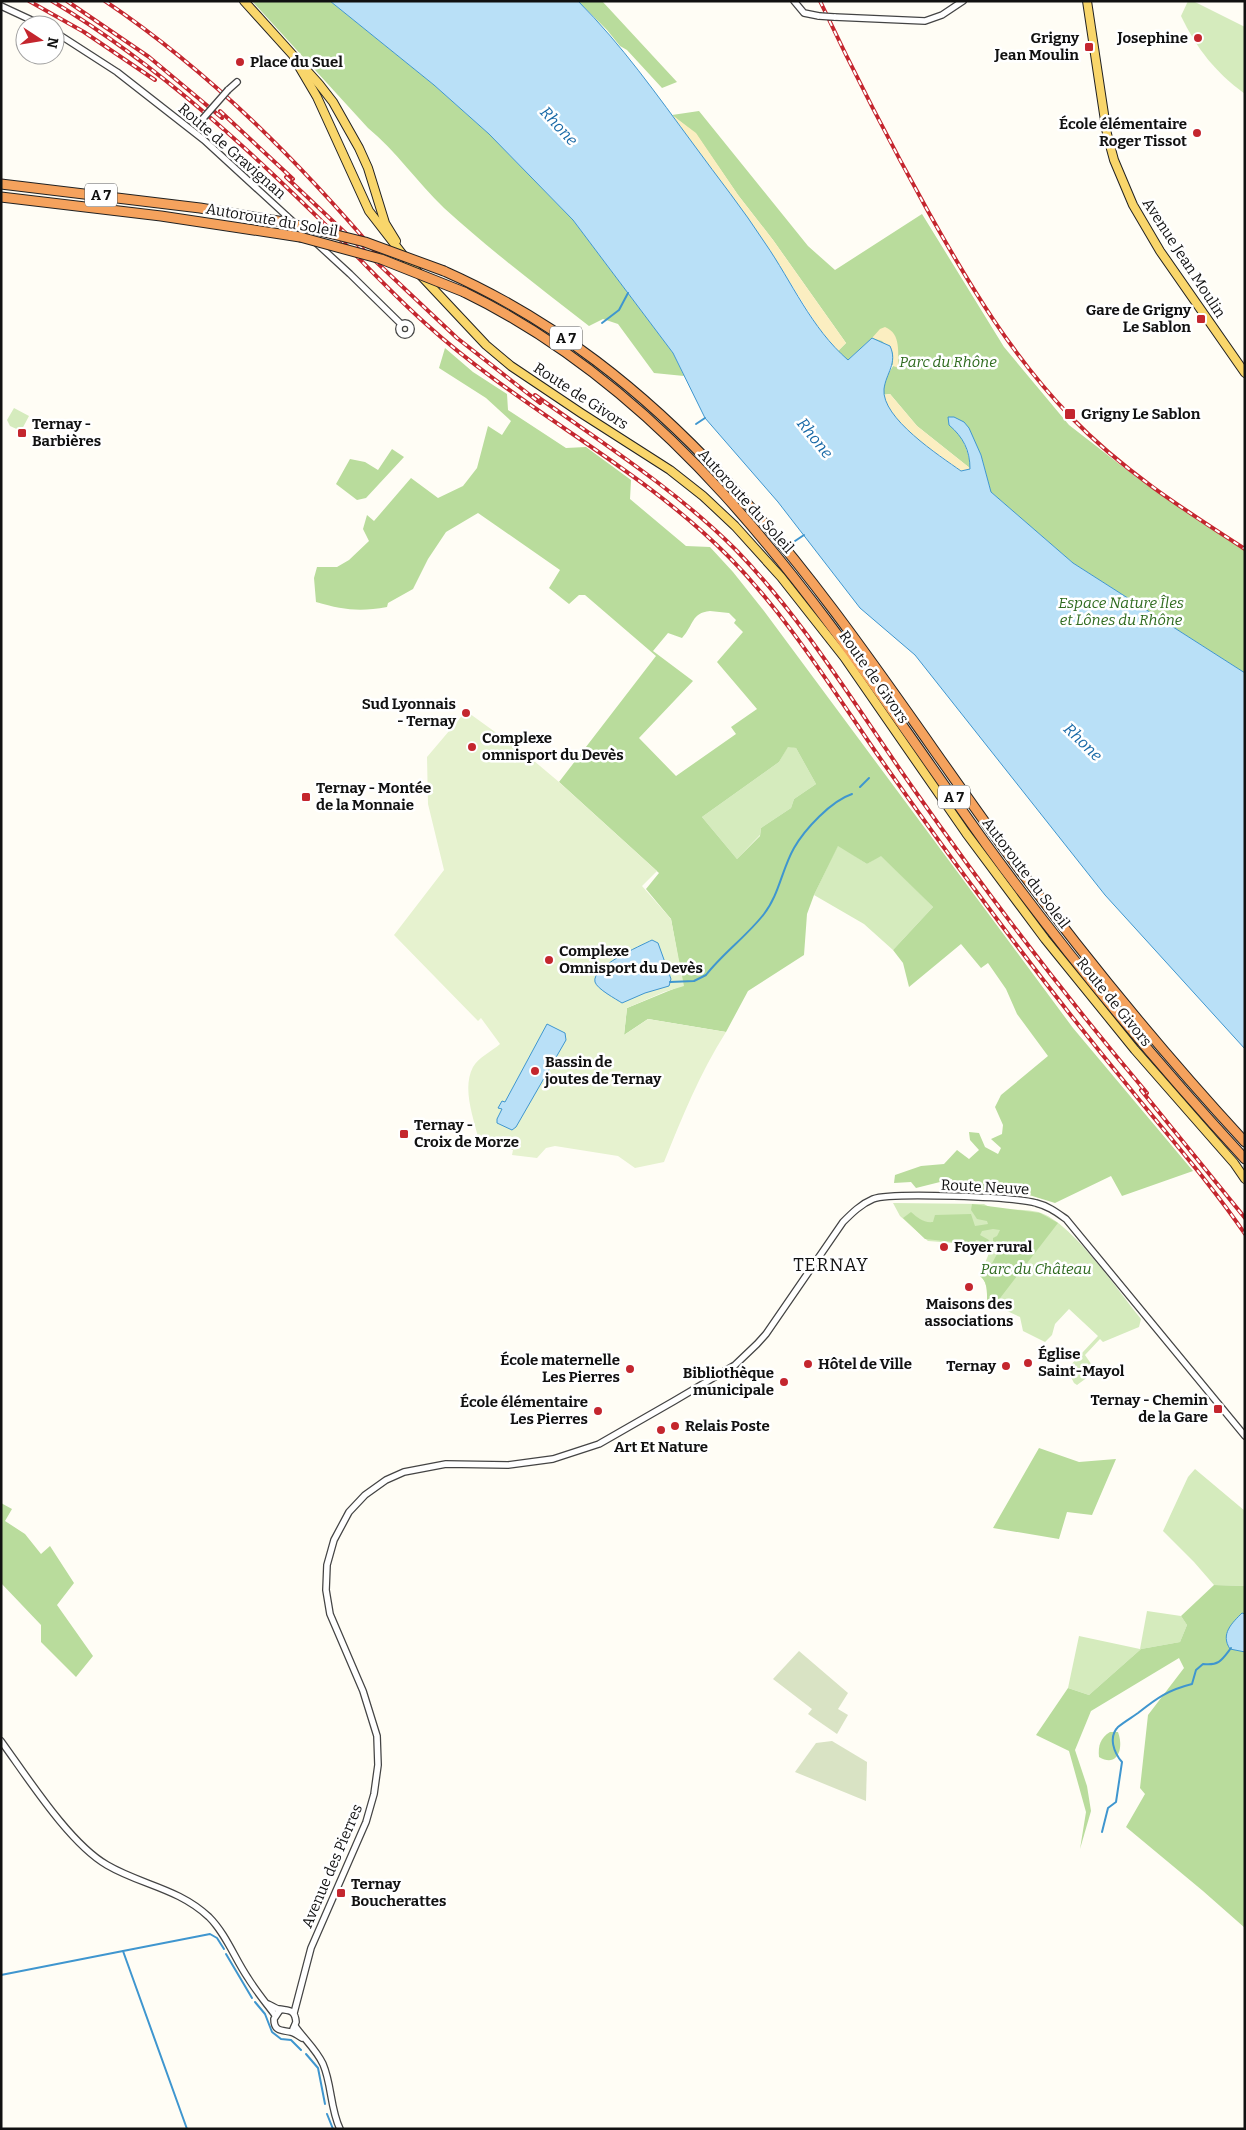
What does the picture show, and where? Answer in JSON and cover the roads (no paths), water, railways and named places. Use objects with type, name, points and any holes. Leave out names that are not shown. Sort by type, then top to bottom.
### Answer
[{"type":"highway","name":"Autoroute du Soleil","points":[[1,184],[171,204],[284,222],[365,242],[444,271],[525,312],[601,363],[656,409],[726,479],[782,544],[842,619],[1008,853],[1069,934],[1160,1046],[1245,1142]]},
{"type":"highway","name":"Autoroute du Soleil","points":[[1,197],[161,216],[300,237],[381,259],[464,292],[538,333],[576,358],[617,390],[665,433],[736,508],[792,573],[838,633],[988,846],[1069,953],[1139,1039],[1245,1159]]},
{"type":"main road","name":"Route de Givors","points":[[244,1],[294,58],[320,84],[333,102],[360,148],[385,223],[410,264]]},
{"type":"main road","name":"Avenue Jean Moulin","points":[[1082,1],[1091,33],[1114,160],[1133,205],[1160,251],[1245,373]]},
{"type":"main road","name":"Avenue Jean Moulin","points":[[1087,1],[1090,10],[1091,33]]},
{"type":"main road","name":"Route de Givors","points":[[294,58],[326,118],[369,211],[410,264],[486,345],[511,366],[670,470],[703,496],[735,526],[781,577],[838,650],[966,833],[1045,939],[1130,1043],[1234,1163],[1245,1179]]},
{"type":"main road","points":[[326,118],[337,119],[342,123],[360,148]]},
{"type":"main road","points":[[369,211],[376,210],[380,206]]},
{"type":"street","points":[[794,1],[804,13],[819,16],[915,22],[925,21],[942,15],[963,1]]},
{"type":"street","points":[[1,6],[20,15]]},
{"type":"street","name":"Route de Gravignan","points":[[65,38],[117,72],[229,163],[343,267],[401,324]]},
{"type":"street","points":[[191,131],[237,82]]},
{"type":"street","name":"Route Neuve","points":[[770,1328],[843,1222],[857,1208],[874,1199],[895,1196],[988,1198],[1035,1202],[1052,1209],[1066,1220],[1245,1436]]},
{"type":"street","name":"Avenue des Pierres","points":[[294,2014],[311,1948],[366,1822],[374,1794],[378,1765],[377,1736],[363,1691],[330,1614],[326,1590],[327,1565],[334,1540],[349,1512],[365,1495],[386,1480],[404,1472],[446,1464],[532,1463],[553,1459],[599,1444],[735,1365],[770,1328]]},
{"type":"street","points":[[1,1741],[72,1836],[93,1855],[122,1872],[163,1888],[188,1901],[209,1918],[248,1980],[275,2015],[274,2023],[278,2030],[289,2031],[304,2039]]},
{"type":"street","points":[[275,2015],[298,1997]]},
{"type":"street","points":[[267,2003],[294,2014],[296,2019],[295,2026],[289,2031]]},
{"type":"street","points":[[295,2026],[314,2049],[324,2066],[333,2110],[340,2129]]},
{"type":"water","name":"Rhone","points":[[330,1],[578,1],[639,71],[748,218],[823,334],[848,360],[872,338],[890,346],[893,358],[884,389],[886,400],[892,412],[902,424],[927,446],[961,471],[970,469],[969,456],[962,439],[949,425],[948,417],[954,417],[964,422],[969,428],[981,455],[991,492],[1073,563],[1245,673],[1245,1049],[1105,895],[915,655],[860,608],[778,502],[705,418],[673,353],[573,220],[489,134],[434,85]]},
{"type":"water","points":[[652,940],[658,943],[671,979],[669,986],[645,993],[622,1003],[596,985],[596,976],[608,964]]},
{"type":"water","name":"Bassin de joutes de Ternay","points":[[547,1024],[565,1033],[566,1040],[516,1127],[512,1130],[497,1123],[502,1109],[498,1108],[502,1101],[505,1102]]},
{"type":"water","points":[[1242,1613],[1245,1614],[1245,1652],[1230,1649],[1226,1638],[1228,1629]]},
{"type":"waterway","points":[[602,323],[619,310],[628,293]]},
{"type":"waterway","points":[[696,424],[705,418]]},
{"type":"waterway","points":[[795,541],[804,535]]},
{"type":"waterway","points":[[860,787],[869,778]]},
{"type":"waterway","points":[[670,982],[694,981],[706,975],[750,930],[769,907],[790,856],[805,833],[827,809],[852,794]]},
{"type":"waterway","points":[[1102,1832],[1108,1808],[1116,1802],[1122,1762],[1113,1745],[1115,1731],[1120,1725],[1163,1695],[1192,1684],[1196,1670],[1203,1664],[1217,1663],[1231,1648]]},
{"type":"waterway","points":[[123,1951],[210,1934],[217,1938],[224,1949]]},
{"type":"waterway","points":[[1,1975],[123,1951],[187,2129]]},
{"type":"waterway","points":[[226,1954],[252,1998]]},
{"type":"waterway","points":[[255,2002],[265,2014],[272,2032],[281,2039],[291,2040],[301,2050]]},
{"type":"waterway","points":[[306,2054],[318,2068],[325,2104]]},
{"type":"waterway","points":[[327,2114],[333,2129]]},
{"type":"railway","points":[[29,1],[84,32],[155,80]]},
{"type":"railway","points":[[52,1],[132,54],[206,114],[277,178],[416,315],[463,355],[657,494],[694,524],[729,557],[750,579],[788,626],[824,675],[914,807],[1018,948],[1093,1044],[1204,1179],[1245,1234]]},
{"type":"railway","points":[[67,1],[149,57],[222,118]]},
{"type":"railway","points":[[105,1],[182,59],[254,122],[321,191],[385,263]]},
{"type":"railway","points":[[820,1],[886,134],[944,240],[993,320],[1030,370],[1071,417],[1132,472],[1176,504],[1245,549]]},
{"type":"railway","points":[[220,111],[293,179]]},
{"type":"railway","points":[[286,177],[457,338],[540,403]]},
{"type":"railway","points":[[535,395],[639,468],[689,507],[736,550],[761,578],[808,636],[915,791],[999,907],[1086,1020],[1147,1093]]},
{"type":"railway","points":[[1141,1090],[1245,1218]]},
{"type":"place","name":"Josephine","points":[[1198,38]]},
{"type":"place","name":"Grigny Jean Moulin","points":[[1089,47]]},
{"type":"place","name":"Place du Suel","points":[[240,62]]},
{"type":"place","name":"École élémentaire Roger Tissot","points":[[1197,133]]},
{"type":"place","name":"Gare de Grigny Le Sablon","points":[[1201,319]]},
{"type":"place","name":"Grigny Le Sablon","points":[[1070,414]]},
{"type":"place","name":"Ternay - Barbières","points":[[22,433]]},
{"type":"place","name":"Sud Lyonnais - Ternay","points":[[466,713]]},
{"type":"place","name":"Complexe omnisport du Devès","points":[[472,747]]},
{"type":"place","name":"Ternay - Montée de la Monnaie","points":[[306,797]]},
{"type":"place","name":"Complexe Omnisport du Devès","points":[[549,960]]},
{"type":"place","name":"Bassin de joutes de Ternay","points":[[535,1071]]},
{"type":"place","name":"Ternay - Croix de Morze","points":[[404,1134]]},
{"type":"place","name":"Foyer rural","points":[[944,1247]]},
{"type":"place","name":"Maisons des associations","points":[[969,1287]]},
{"type":"place","name":"Église Saint-Mayol","points":[[1028,1363]]},
{"type":"place","name":"Hôtel de Ville","points":[[808,1364]]},
{"type":"place","name":"Ternay","points":[[1006,1366]]},
{"type":"place","name":"École maternelle Les Pierres","points":[[630,1369]]},
{"type":"place","name":"Bibliothèque municipale","points":[[784,1382]]},
{"type":"place","name":"Ternay - Chemin de la Gare","points":[[1218,1409]]},
{"type":"place","name":"École élémentaire Les Pierres","points":[[598,1411]]},
{"type":"place","name":"Relais Poste","points":[[675,1426]]},
{"type":"place","name":"Art Et Nature","points":[[661,1430]]},
{"type":"place","name":"Ternay Boucherattes","points":[[341,1893]]},
{"type":"district","name":"TERNAY","points":[[831,1265]]},
{"type":"park label","name":"Parc du Rhône","points":[[948,362]]},
{"type":"park label","name":"Espace Nature Îles et Lônes du Rhône","points":[[1121,612]]},
{"type":"park label","name":"Parc du Château","points":[[1036,1269]]}]
